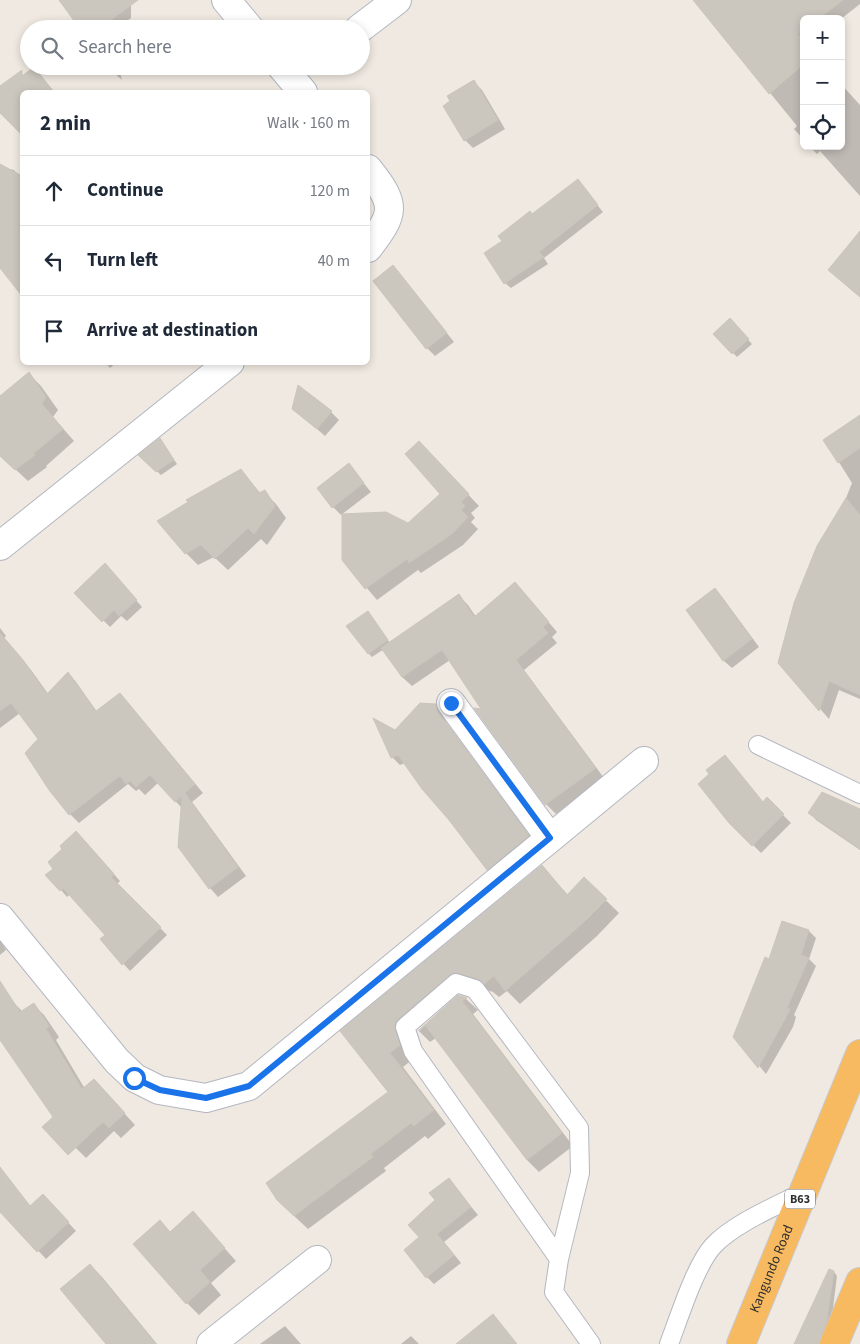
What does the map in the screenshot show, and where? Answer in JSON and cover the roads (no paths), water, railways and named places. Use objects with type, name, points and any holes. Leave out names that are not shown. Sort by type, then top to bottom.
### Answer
[{"type":"highway","name":"Kangundo Road","points":[[741,1344],[860,1054]]},
{"type":"highway","points":[[834,1344],[860,1282]]},
{"type":"street","points":[[226,0],[243,20]]},
{"type":"street","points":[[370,21],[397,0]]},
{"type":"street","points":[[370,172],[384,190],[390,208],[384,227],[370,245]]},
{"type":"street","points":[[0,546],[226,365]]},
{"type":"street","points":[[451,703],[550,838]]},
{"type":"street","points":[[0,918],[117,1061],[134,1078],[160,1090],[206,1098],[249,1086],[644,761]]},
{"type":"street","points":[[217,1342],[317,1260]]},
{"type":"lane","points":[[758,745],[860,794]]},
{"type":"lane","points":[[559,1259],[413,1051],[405,1027],[456,983],[475,989],[579,1128],[580,1173],[559,1259],[554,1292],[591,1344]]},
{"type":"lane","points":[[669,1344],[699,1269],[713,1246],[733,1230],[802,1192]]}]
